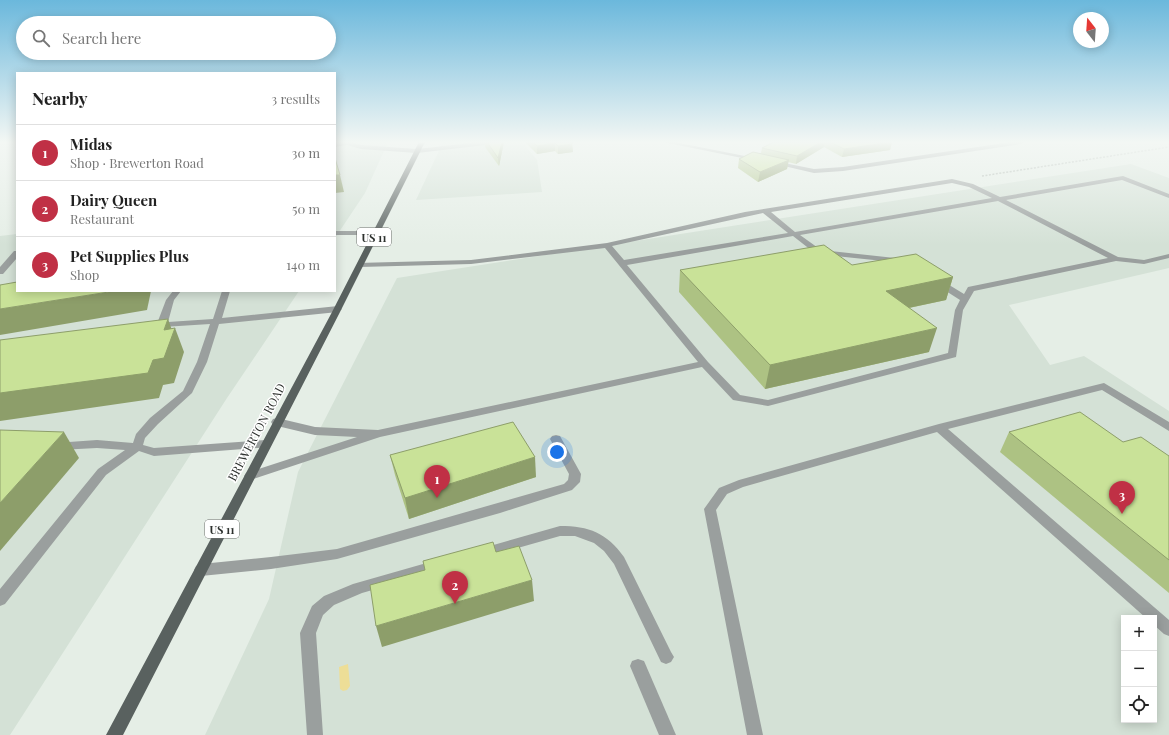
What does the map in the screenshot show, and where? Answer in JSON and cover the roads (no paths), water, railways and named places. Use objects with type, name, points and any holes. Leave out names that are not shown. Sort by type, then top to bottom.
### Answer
[{"type":"main road","name":"BREWERTON ROAD","points":[[114,735],[277,422],[338,309],[404,176]]},
{"type":"street","points":[[622,263],[1123,178],[1169,196]]},
{"type":"street","points":[[360,265],[471,262],[607,245],[765,211],[952,181],[971,185],[1116,259]]},
{"type":"street","points":[[765,211],[819,252],[895,260],[908,267]]},
{"type":"street","points":[[336,233],[376,233]]},
{"type":"street","points":[[607,245],[704,364],[737,398],[768,403],[953,356],[959,310],[971,289],[1116,259],[1144,262],[1169,256]]},
{"type":"street","points":[[0,272],[16,254]]},
{"type":"street","points":[[933,279],[965,299]]},
{"type":"street","points":[[176,292],[170,300],[163,321],[166,325],[338,309]]},
{"type":"street","points":[[0,600],[102,472],[137,447],[140,437],[149,426],[187,393],[202,362],[211,331],[217,321],[226,292]]},
{"type":"street","points":[[250,476],[378,434],[704,364]]},
{"type":"street","points":[[755,735],[710,509],[723,491],[739,484],[939,428],[1104,386],[1169,427]]},
{"type":"street","points":[[277,422],[315,431],[378,434]]},
{"type":"street","points":[[939,428],[1169,629]]},
{"type":"street","points":[[201,570],[271,563],[337,554],[439,526],[568,487],[574,482],[575,474],[556,439]]},
{"type":"street","points":[[45,446],[97,444],[137,447],[154,452],[266,444]]},
{"type":"street","points":[[468,557],[560,531],[575,531],[599,539],[609,547],[619,561],[666,657]]},
{"type":"street","points":[[315,735],[308,633],[312,620],[319,608],[331,599],[353,590],[453,562]]},
{"type":"street","points":[[638,666],[668,735]]},
{"type":"place","name":"Midas","points":[[437,498]]},
{"type":"place","name":"Pet Supplies Plus","points":[[1122,514]]},
{"type":"place","name":"Dairy Queen","points":[[455,604]]}]
